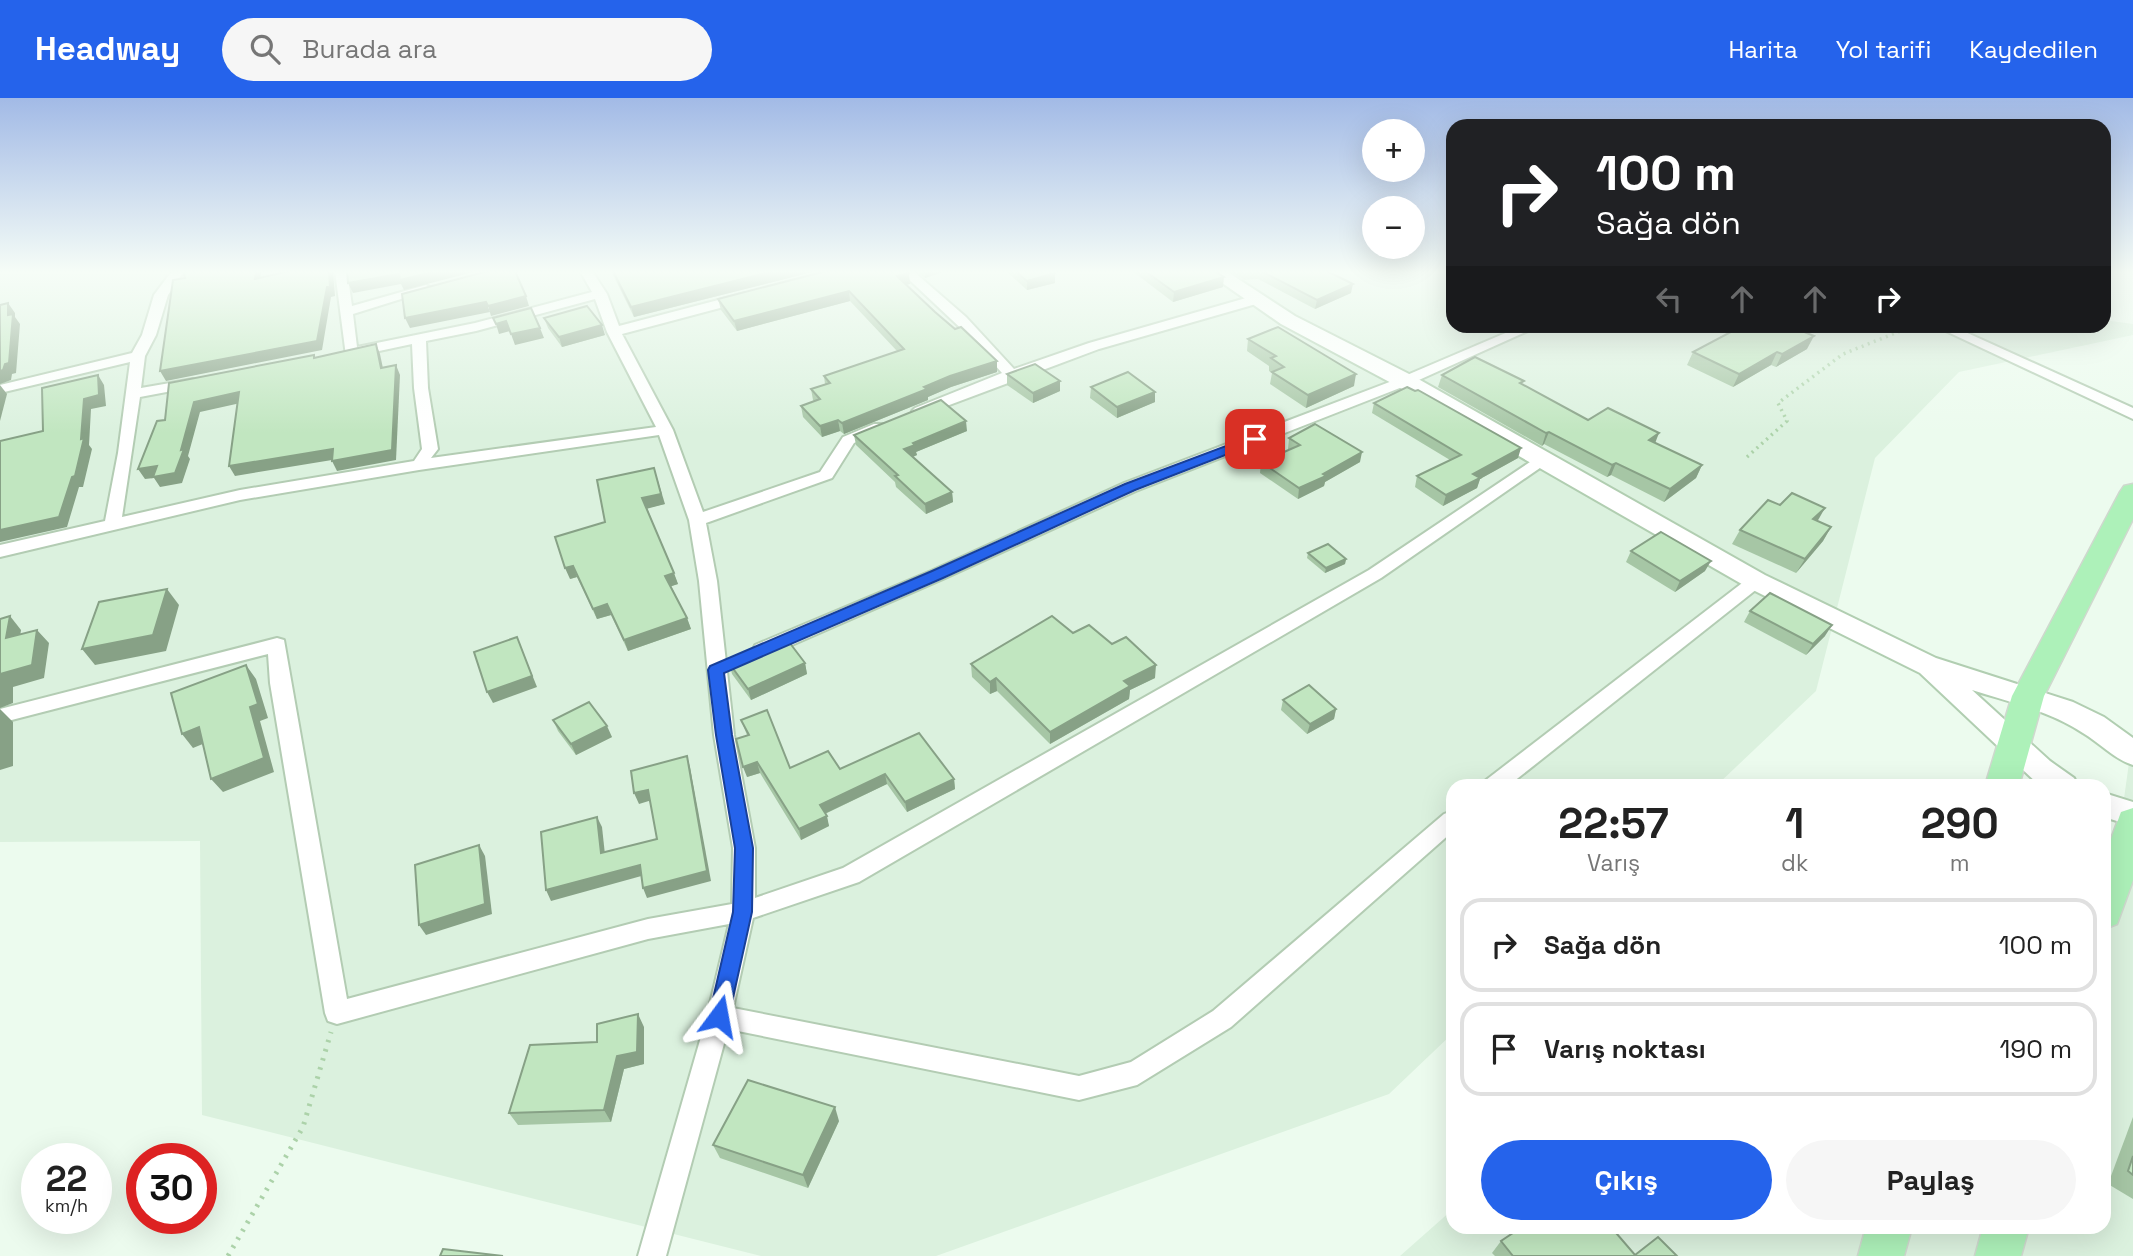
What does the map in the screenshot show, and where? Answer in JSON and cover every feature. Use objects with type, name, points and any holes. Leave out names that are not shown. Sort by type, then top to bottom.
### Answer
[{"type":"main road","points":[[1298,325],[1405,381],[1756,581],[1926,665],[2063,709],[2094,725],[2133,754]]},
{"type":"main road","points":[[2004,779],[2028,696],[2133,492]]},
{"type":"main road","points":[[1926,665],[2053,779]]},
{"type":"main road","points":[[2111,807],[2133,814]]},
{"type":"main road","points":[[2111,891],[2133,822]]},
{"type":"main road","points":[[1881,1256],[1887,1234]]},
{"type":"main road","points":[[1998,1256],[2004,1234]]},
{"type":"street","points":[[113,523],[126,453],[138,356],[152,325]]},
{"type":"street","points":[[345,325],[344,354],[484,325]]},
{"type":"street","points":[[611,325],[665,430],[697,520],[728,665],[724,735],[744,848],[743,912],[719,1016],[652,1256]]},
{"type":"street","points":[[614,332],[639,325]]},
{"type":"street","points":[[966,325],[1011,375]]},
{"type":"street","points":[[697,520],[826,475],[848,440],[1011,375],[1094,346],[1167,325]]},
{"type":"street","points":[[728,665],[937,575],[1130,487],[1405,381],[1516,333]]},
{"type":"street","points":[[1957,333],[2133,414]]},
{"type":"street","points":[[419,339],[421,388],[430,449],[419,465]]},
{"type":"street","points":[[0,389],[138,356]]},
{"type":"street","points":[[133,394],[210,379]]},
{"type":"street","points":[[0,551],[252,492],[665,430]]},
{"type":"street","points":[[0,716],[277,645],[282,696],[337,1013],[648,929],[743,912],[851,875],[1376,574],[1542,461]]},
{"type":"street","points":[[1502,779],[1756,581]]},
{"type":"street","points":[[719,1016],[1079,1088],[1137,1073],[1222,1018],[1446,825]]},
{"type":"path","points":[[1747,457],[1787,421],[1779,403],[1799,386],[1843,354],[1896,333]]},
{"type":"path","points":[[228,1256],[303,1127],[337,1013]]},
{"type":"shaded area","points":[[0,325],[1446,325],[1446,333],[2111,333],[2111,325],[2133,325],[2133,335],[1959,372],[1875,458],[1816,691],[1723,779],[1446,779],[1446,1040],[1389,1094],[936,1256],[761,1256],[202,1115],[200,841],[0,842]]},
{"type":"shaded area","points":[[2133,734],[2133,1256],[1400,1256],[1446,1215],[1446,1234],[2111,1234],[2111,892]]},
{"type":"building","points":[[0,325],[12,325],[9,363],[0,371]]},
{"type":"building","points":[[167,325],[320,325],[317,341],[160,371]]},
{"type":"building","points":[[508,325],[539,325],[540,328],[511,334]]},
{"type":"building","points":[[550,325],[602,325],[559,337]]},
{"type":"building","points":[[881,325],[950,325],[955,329],[961,327],[997,361],[950,376],[924,387],[927,389],[842,423],[838,420],[820,426],[801,406],[820,399],[811,389],[830,383],[824,376],[904,349]]},
{"type":"building","points":[[1278,327],[1356,374],[1308,395],[1272,372],[1284,367],[1271,358],[1276,356],[1248,339]]},
{"type":"building","points":[[1729,333],[1807,333],[1814,336],[1782,354],[1777,352],[1739,374],[1693,352]]},
{"type":"building","points":[[376,344],[381,368],[396,365],[392,450],[332,461],[333,449],[229,466],[239,392],[194,402],[181,450],[184,449],[175,473],[153,477],[157,466],[138,469],[157,421],[165,420],[169,383],[314,355],[314,358]]},
{"type":"building","points":[[1475,357],[1524,381],[1520,383],[1588,420],[1608,408],[1659,433],[1649,440],[1702,465],[1670,489],[1616,463],[1612,465],[1549,432],[1546,433],[1442,375]]},
{"type":"building","points":[[1035,364],[1060,381],[1033,393],[1007,374]]},
{"type":"building","points":[[1128,372],[1155,392],[1117,407],[1091,387]]},
{"type":"building","points":[[98,375],[99,395],[84,399],[81,439],[84,438],[75,476],[72,477],[59,517],[0,530],[0,441],[43,431],[42,388]]},
{"type":"building","points":[[1407,387],[1418,390],[1521,448],[1473,474],[1480,478],[1446,495],[1417,476],[1461,455],[1374,403]]},
{"type":"building","points":[[941,400],[966,421],[904,449],[952,492],[925,504],[854,435]]},
{"type":"building","points":[[1315,424],[1362,452],[1323,474],[1326,476],[1299,488],[1261,462],[1300,445],[1289,438]]},
{"type":"building","points":[[654,468],[661,494],[642,498],[674,573],[665,576],[687,618],[624,640],[607,604],[593,609],[573,566],[565,568],[555,537],[605,522],[597,480]]},
{"type":"building","points":[[1792,493],[1825,508],[1813,519],[1831,527],[1805,559],[1740,530],[1768,500],[1780,505]]},
{"type":"building","points":[[1661,532],[1711,561],[1680,581],[1631,551]]},
{"type":"building","points":[[1328,544],[1346,559],[1326,568],[1308,553]]},
{"type":"building","points":[[167,589],[153,635],[82,649],[99,602]]},
{"type":"building","points":[[1770,593],[1832,625],[1813,644],[1750,611]]},
{"type":"building","points":[[10,616],[6,638],[37,630],[32,665],[0,674],[0,619]]},
{"type":"building","points":[[1052,616],[1073,633],[1089,625],[1112,644],[1126,637],[1156,665],[1124,681],[1130,686],[1050,732],[996,678],[990,682],[971,664]]},
{"type":"building","points":[[517,637],[532,676],[487,692],[474,652]]},
{"type":"building","points":[[786,638],[805,663],[748,689],[729,663]]},
{"type":"building","points":[[246,665],[258,704],[250,707],[264,758],[211,779],[199,727],[182,734],[171,693]]},
{"type":"building","points":[[1309,685],[1336,709],[1310,724],[1283,700]]},
{"type":"building","points":[[589,702],[607,726],[571,744],[553,720]]},
{"type":"building","points":[[767,710],[790,768],[828,751],[840,769],[919,733],[954,779],[905,802],[885,774],[820,805],[827,816],[799,829],[757,762],[743,767],[736,739],[749,735],[741,720]]},
{"type":"building","points":[[687,756],[707,871],[643,888],[640,865],[546,890],[541,832],[597,817],[601,853],[657,839],[648,790],[634,793],[631,771]]},
{"type":"building","points":[[479,845],[485,904],[419,925],[415,865]]},
{"type":"building","points":[[638,1014],[637,1052],[617,1056],[604,1110],[509,1113],[530,1045],[597,1042],[597,1024]]},
{"type":"building","points":[[748,1080],[835,1107],[803,1175],[713,1145]]},
{"type":"building","points":[[2133,1156],[2133,1175],[2128,1171]]},
{"type":"building","points":[[1512,1234],[1617,1234],[1635,1255],[1658,1237],[1677,1256],[1513,1256],[1501,1241]]},
{"type":"building","points":[[443,1249],[503,1256],[440,1256]]},
{"type":"route","points":[[719,1016],[743,912],[744,848],[724,735],[716,670],[937,575],[1130,487],[1255,439]]}]
